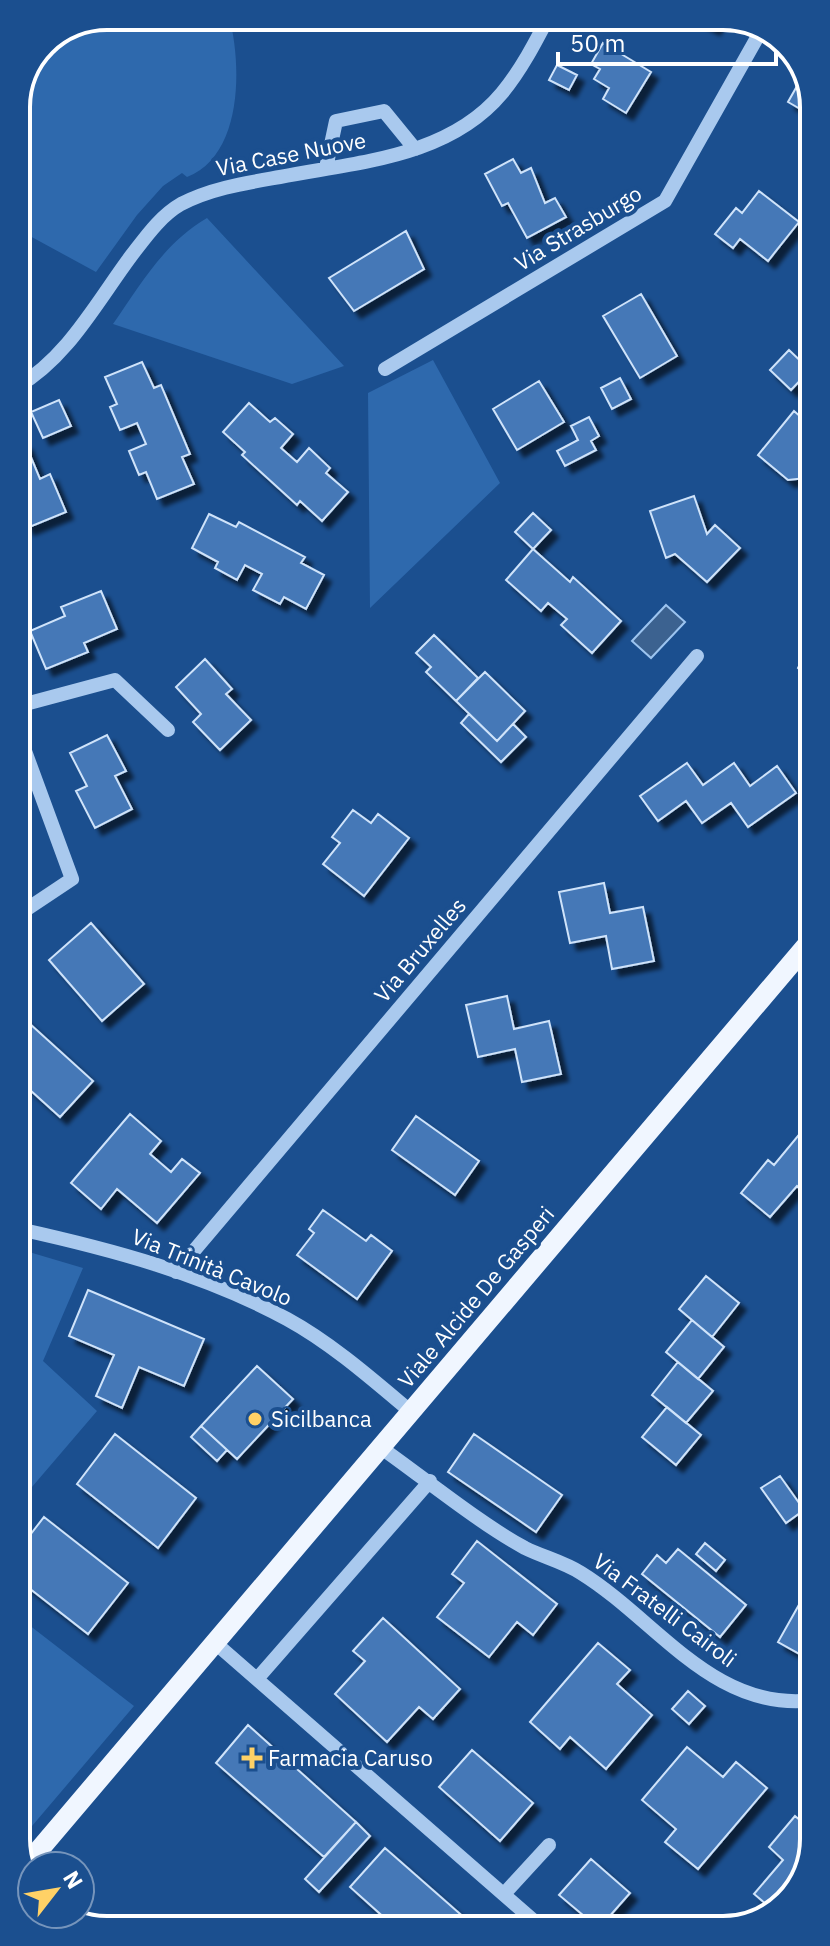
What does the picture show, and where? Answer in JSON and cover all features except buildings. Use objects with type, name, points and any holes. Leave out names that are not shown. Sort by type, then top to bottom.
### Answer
[{"type":"main road","name":"Viale Alcide De Gasperi","points":[[39,1850],[800,953]]},
{"type":"street","name":"Via Case Nuove","points":[[30,379],[63,352],[152,229],[178,206],[228,186],[415,149],[477,118],[501,94],[540,30]]},
{"type":"street","name":"Via Strasburgo","points":[[385,369],[665,201],[757,38]]},
{"type":"street","points":[[326,168],[336,121],[384,111],[415,149]]},
{"type":"street","name":"Via Bruxelles","points":[[176,1272],[697,656]]},
{"type":"street","points":[[30,703],[115,680],[168,730]]},
{"type":"street","points":[[30,765],[72,879],[30,907]]},
{"type":"street","name":"Via Trinità Cavolo","points":[[30,1231],[95,1246],[176,1272],[287,1319],[410,1411]]},
{"type":"street","name":"Via Fratelli Cairoli","points":[[380,1447],[524,1547],[581,1573],[703,1671],[749,1696],[800,1702]]},
{"type":"street","points":[[257,1679],[430,1481]]},
{"type":"street","points":[[213,1641],[529,1916]]},
{"type":"street","points":[[504,1894],[549,1845]]},
{"type":"shaded area","points":[[232,30],[236,59],[234,107],[219,149],[205,166],[187,177],[182,173],[163,186],[137,215],[96,272],[30,236],[30,102],[38,73],[56,49],[68,40],[92,31]]},
{"type":"shaded area","points":[[207,218],[344,366],[292,384],[113,324],[166,252]]},
{"type":"shaded area","points":[[433,360],[500,483],[370,608],[368,393]]},
{"type":"shaded area","points":[[666,605],[685,622],[651,658],[632,641]]},
{"type":"shaded area","points":[[30,1252],[83,1268],[43,1361],[97,1411],[30,1489]]},
{"type":"shaded area","points":[[30,1626],[134,1706],[30,1828]]},
{"type":"place","name":"Sicilbanca","points":[[255,1419]]},
{"type":"place","name":"Farmacia Caruso","points":[[252,1758]]}]
